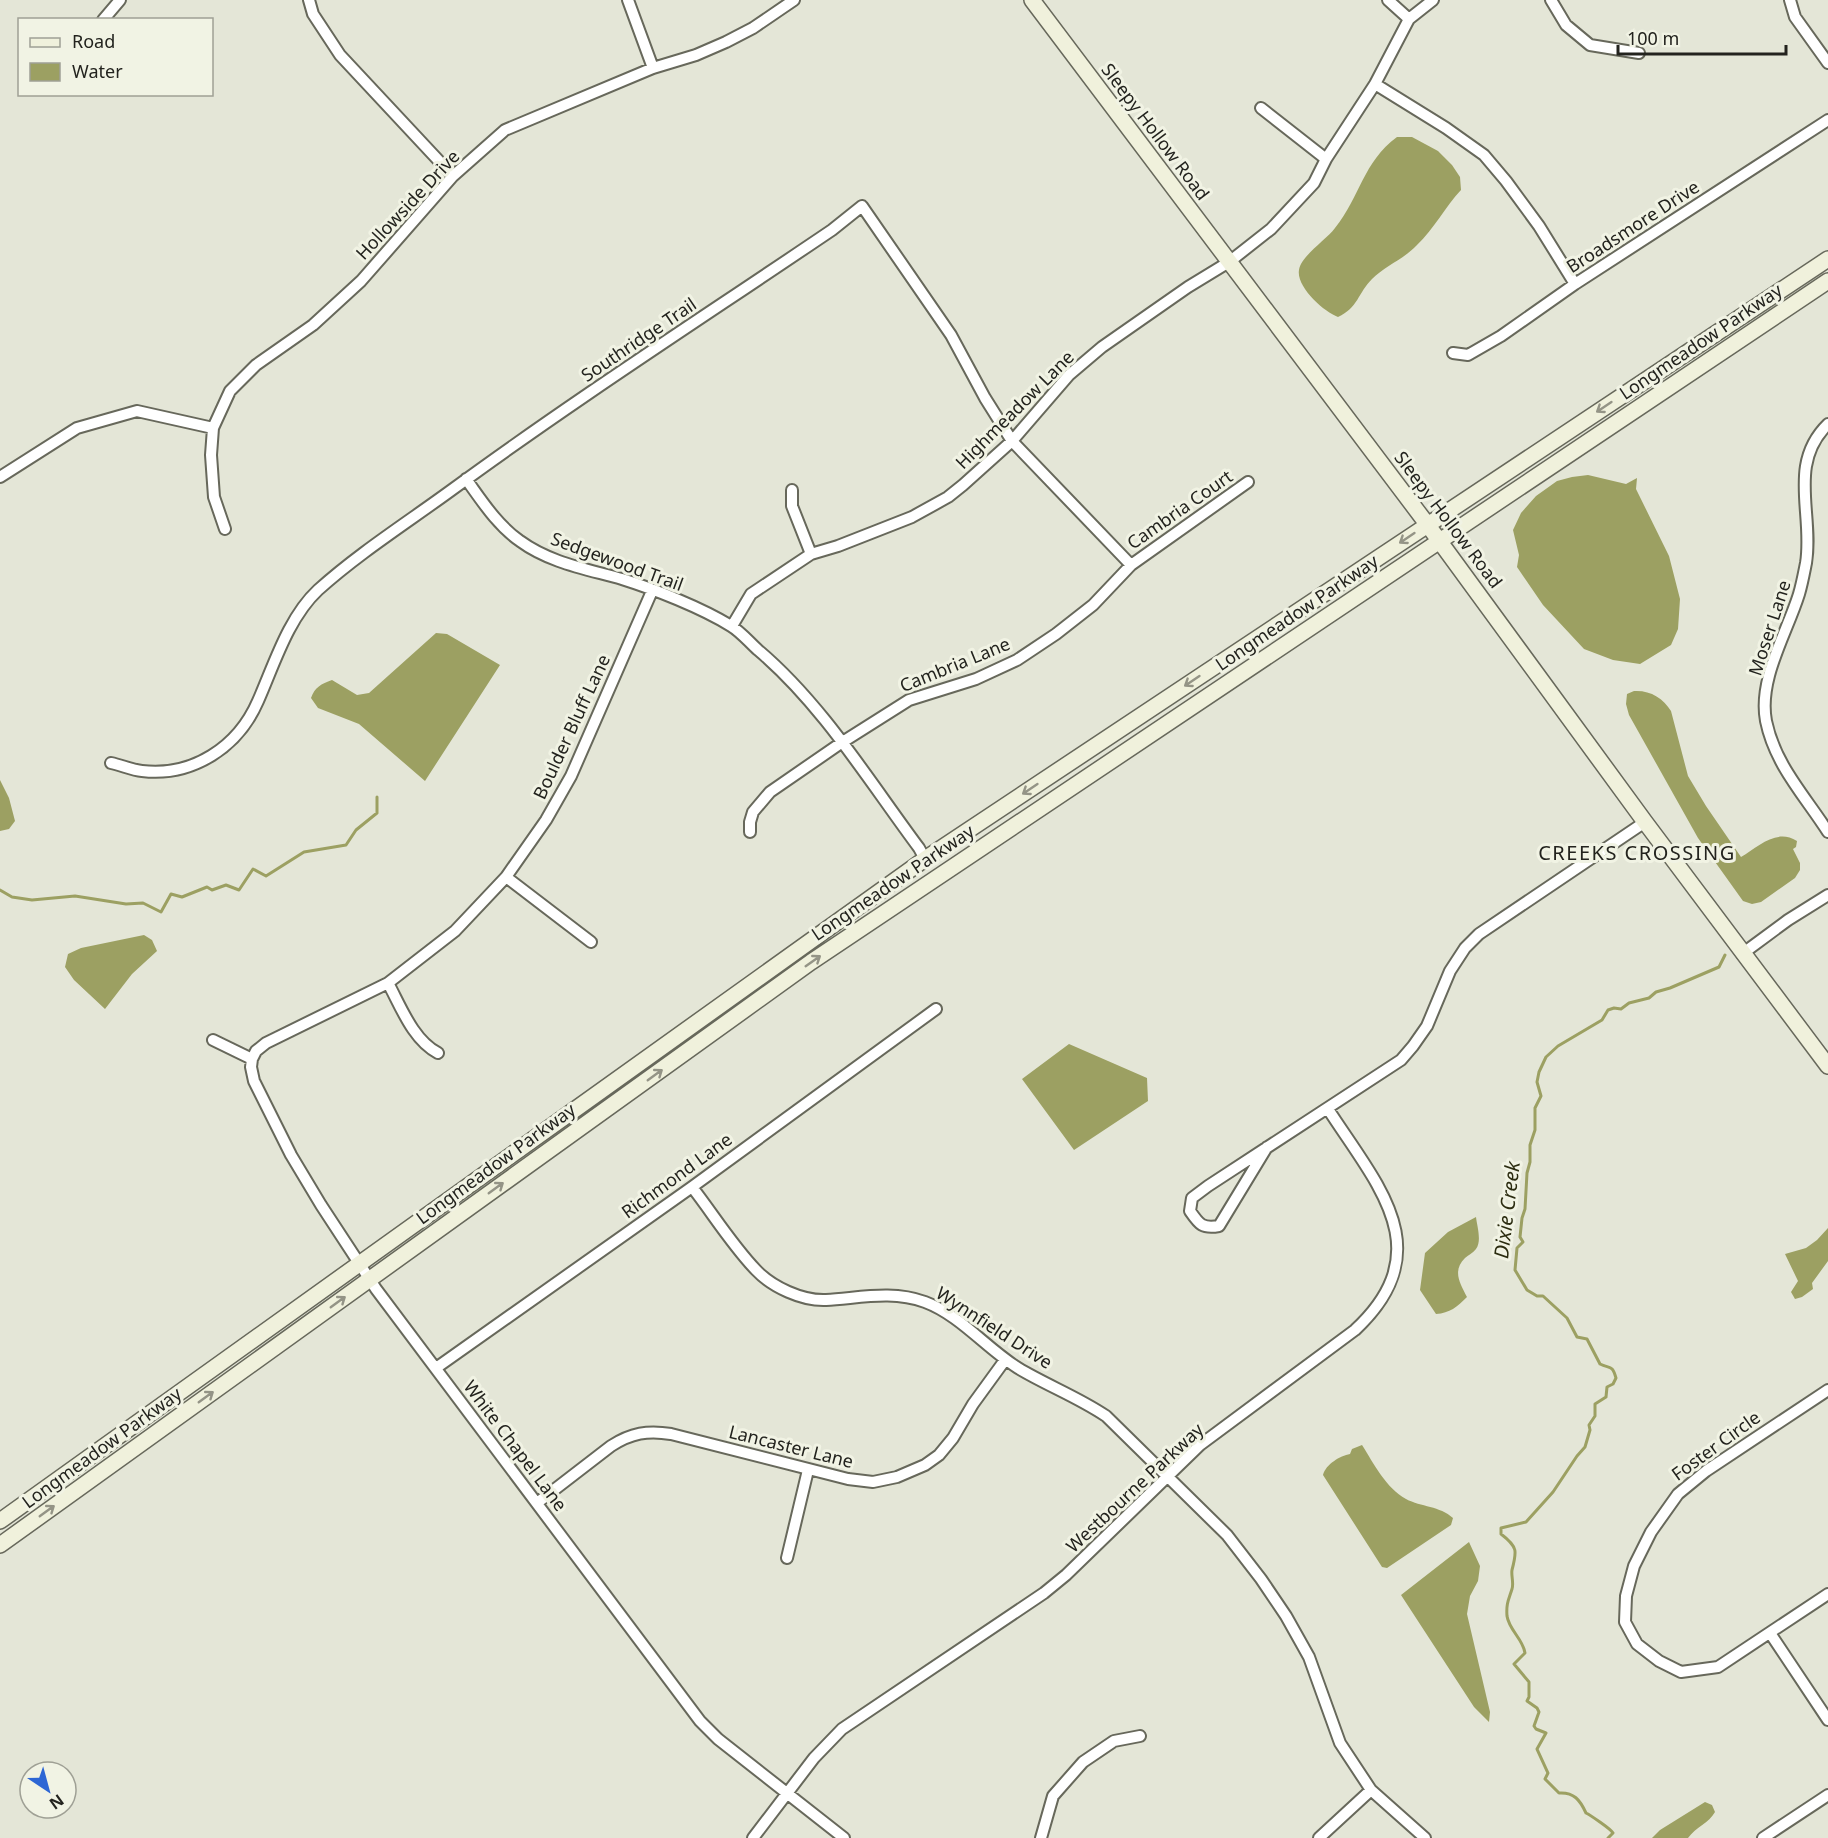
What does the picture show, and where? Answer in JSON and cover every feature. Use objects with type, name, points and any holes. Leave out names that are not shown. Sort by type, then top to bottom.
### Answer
[{"type":"street","points":[[105,18],[120,0]]},
{"type":"street","points":[[309,0],[313,14],[340,55],[453,176]]},
{"type":"street","points":[[628,0],[653,69]]},
{"type":"street","name":"Hollowside Drive","points":[[213,428],[230,391],[256,365],[313,325],[361,280],[453,176],[505,130],[653,69],[726,42],[753,28],[794,0]]},
{"type":"street","name":"Sleepy Hollow Road","points":[[1032,0],[1427,524],[1742,954],[1828,1066]]},
{"type":"street","points":[[1388,0],[1409,19]]},
{"type":"street","points":[[1433,0],[1409,19],[1375,84],[1446,128],[1484,155],[1539,226],[1575,284]]},
{"type":"street","points":[[1551,0],[1566,25],[1590,45],[1639,53]]},
{"type":"street","points":[[1790,0],[1795,17],[1828,63]]},
{"type":"street","name":"Highmeadow Lane","points":[[732,626],[752,594],[811,554],[912,517],[948,497],[1012,441],[1069,375],[1094,354],[1188,287],[1229,262],[1270,229],[1314,183],[1326,159],[1375,84]]},
{"type":"street","points":[[1262,108],[1326,159]]},
{"type":"street","name":"Broadsmore Drive","points":[[1453,354],[1468,355],[1828,120]]},
{"type":"street","name":"Southridge Trail","points":[[111,762],[142,771],[176,770],[209,759],[237,736],[257,705],[293,624],[316,592],[515,444],[832,230],[861,206],[951,335],[985,398],[1012,441],[1131,566]]},
{"type":"street","name":"Longmeadow Parkway","points":[[0,1521],[925,859],[1828,259]]},
{"type":"street","name":"Longmeadow Parkway","points":[[0,1545],[811,962],[1828,281]]},
{"type":"street","points":[[0,477],[77,428],[137,411],[213,428],[212,478],[216,505],[225,529]]},
{"type":"street","name":"Moser Lane","points":[[1828,424],[1820,431],[1808,454],[1804,486],[1807,553],[1799,594],[1771,671],[1766,719],[1779,761],[1828,832]]},
{"type":"street","name":"Sedgewood Trail","points":[[466,479],[491,514],[520,542],[556,560],[652,591],[732,626],[784,671],[806,697],[925,859]]},
{"type":"street","name":"Cambria Court","points":[[1131,566],[1248,482]]},
{"type":"street","points":[[792,490],[792,506],[811,554]]},
{"type":"street","name":"Cambria Lane","points":[[750,832],[753,812],[770,792],[909,700],[976,679],[1017,660],[1056,634],[1092,605],[1131,566]]},
{"type":"street","name":"Boulder Bluff Lane","points":[[252,1059],[256,1051],[266,1042],[388,983],[455,931],[506,878],[546,820],[571,776],[652,591]]},
{"type":"street","points":[[1267,1147],[1219,1226],[1208,1228],[1198,1223],[1190,1211],[1192,1198],[1267,1147],[1401,1060],[1427,1026],[1450,971],[1465,948],[1479,934],[1645,822]]},
{"type":"street","points":[[506,878],[591,942]]},
{"type":"street","points":[[1742,954],[1788,920],[1828,895]]},
{"type":"street","points":[[388,983],[415,1033],[438,1053]]},
{"type":"street","name":"Richmond Lane","points":[[436,1368],[692,1187],[936,1009]]},
{"type":"street","points":[[213,1040],[252,1059]]},
{"type":"street","name":"White Chapel Lane","points":[[252,1059],[254,1081],[268,1112],[297,1165],[359,1264],[700,1721],[718,1738],[844,1838]]},
{"type":"street","name":"Westbourne Parkway","points":[[753,1838],[814,1758],[842,1729],[1044,1593],[1066,1575],[1200,1445],[1355,1330],[1371,1315],[1390,1284],[1397,1256],[1396,1225],[1383,1194],[1328,1109]]},
{"type":"street","name":"Wynnfield Drive","points":[[692,1187],[757,1272],[778,1287],[801,1297],[823,1300],[904,1295],[928,1303],[952,1317],[1019,1369],[1086,1402],[1106,1416],[1227,1535],[1286,1616],[1309,1657],[1340,1743],[1371,1790],[1425,1838]]},
{"type":"street","name":"Lancaster Lane","points":[[537,1503],[611,1446],[624,1438],[642,1432],[656,1431],[671,1434],[848,1479],[873,1482],[897,1477],[925,1465],[939,1455],[1005,1360]]},
{"type":"street","name":"Foster Circle","points":[[1828,1390],[1706,1471],[1678,1494],[1651,1532],[1634,1566],[1626,1596],[1625,1622],[1638,1644],[1659,1661],[1681,1672],[1718,1667],[1828,1594]]},
{"type":"street","points":[[787,1558],[808,1470]]},
{"type":"street","points":[[1770,1634],[1828,1720]]},
{"type":"street","points":[[1041,1838],[1053,1796],[1083,1762],[1114,1741],[1140,1736]]},
{"type":"street","points":[[1319,1838],[1371,1790]]},
{"type":"street","points":[[1763,1838],[1828,1795]]},
{"type":"water","points":[[1397,137],[1412,137],[1438,151],[1460,177],[1461,190],[1423,239],[1412,250],[1372,279],[1354,305],[1338,317],[1326,310],[1306,291],[1299,277],[1299,270],[1304,259],[1331,233],[1343,216],[1376,157]]},
{"type":"water","points":[[1588,475],[1626,484],[1637,478],[1636,489],[1669,556],[1680,599],[1678,629],[1671,645],[1640,664],[1613,660],[1584,649],[1543,605],[1517,567],[1519,555],[1513,530],[1521,513],[1536,496],[1557,481]]},
{"type":"water","points":[[436,633],[447,634],[500,665],[425,781],[359,724],[318,708],[311,698],[319,686],[332,680],[357,695],[369,693]]},
{"type":"water","points":[[1634,691],[1655,696],[1671,711],[1688,776],[1741,857],[1775,838],[1782,837],[1797,841],[1793,849],[1800,863],[1800,870],[1795,878],[1761,902],[1752,904],[1743,901],[1698,838],[1629,715],[1626,704],[1627,694]]},
{"type":"water","points":[[0,780],[9,798],[15,821],[9,829],[0,831]]},
{"type":"water","points":[[144,935],[152,940],[157,951],[132,974],[105,1009],[74,980],[65,967],[68,954],[81,948]]},
{"type":"water","points":[[1069,1044],[1147,1078],[1148,1101],[1074,1150],[1022,1079]]},
{"type":"water","points":[[1476,1217],[1478,1246],[1461,1263],[1458,1272],[1467,1297],[1453,1309],[1436,1314],[1420,1290],[1425,1253],[1448,1232]]},
{"type":"water","points":[[1828,1228],[1828,1261],[1812,1283],[1813,1289],[1795,1299],[1791,1292],[1798,1281],[1785,1254],[1806,1248]]},
{"type":"water","points":[[1362,1445],[1392,1489],[1412,1502],[1442,1511],[1453,1518],[1451,1525],[1387,1568],[1382,1567],[1323,1475],[1334,1461],[1350,1454],[1352,1449]]},
{"type":"water","points":[[1469,1542],[1480,1566],[1478,1581],[1470,1596],[1467,1614],[1490,1712],[1489,1722],[1474,1707],[1401,1595]]},
{"type":"water","points":[[1705,1802],[1712,1805],[1715,1812],[1688,1838],[1652,1838],[1660,1830]]},
{"type":"waterway","points":[[0,890],[12,897],[32,900],[75,896],[126,904],[143,903],[161,912],[171,894],[182,897],[207,887],[212,890],[226,885],[239,890],[253,869],[266,876],[304,852],[346,845],[356,830],[377,813],[377,797]]},
{"type":"waterway","name":"Dixie Creek","points":[[1608,1838],[1613,1833],[1605,1825],[1586,1813],[1576,1798],[1569,1794],[1559,1793],[1545,1779],[1548,1773],[1537,1749],[1546,1733],[1534,1726],[1539,1712],[1527,1701],[1529,1682],[1514,1664],[1525,1653],[1524,1648],[1510,1626],[1507,1616],[1507,1604],[1513,1587],[1512,1572],[1515,1550],[1511,1542],[1501,1534],[1501,1528],[1526,1522],[1553,1492],[1585,1447],[1590,1430],[1589,1425],[1595,1416],[1595,1404],[1606,1397],[1607,1387],[1613,1384],[1616,1378],[1612,1369],[1600,1364],[1587,1339],[1577,1337],[1567,1318],[1543,1296],[1537,1296],[1527,1290],[1515,1270],[1517,1248],[1523,1242],[1520,1237],[1525,1209],[1530,1145],[1535,1130],[1535,1108],[1541,1096],[1537,1082],[1546,1057],[1558,1046],[1602,1020],[1608,1010],[1621,1009],[1629,1003],[1649,998],[1656,992],[1719,967],[1725,955]]},
{"type":"district","name":"CREEKS CROSSING","points":[[1637,853]]}]
